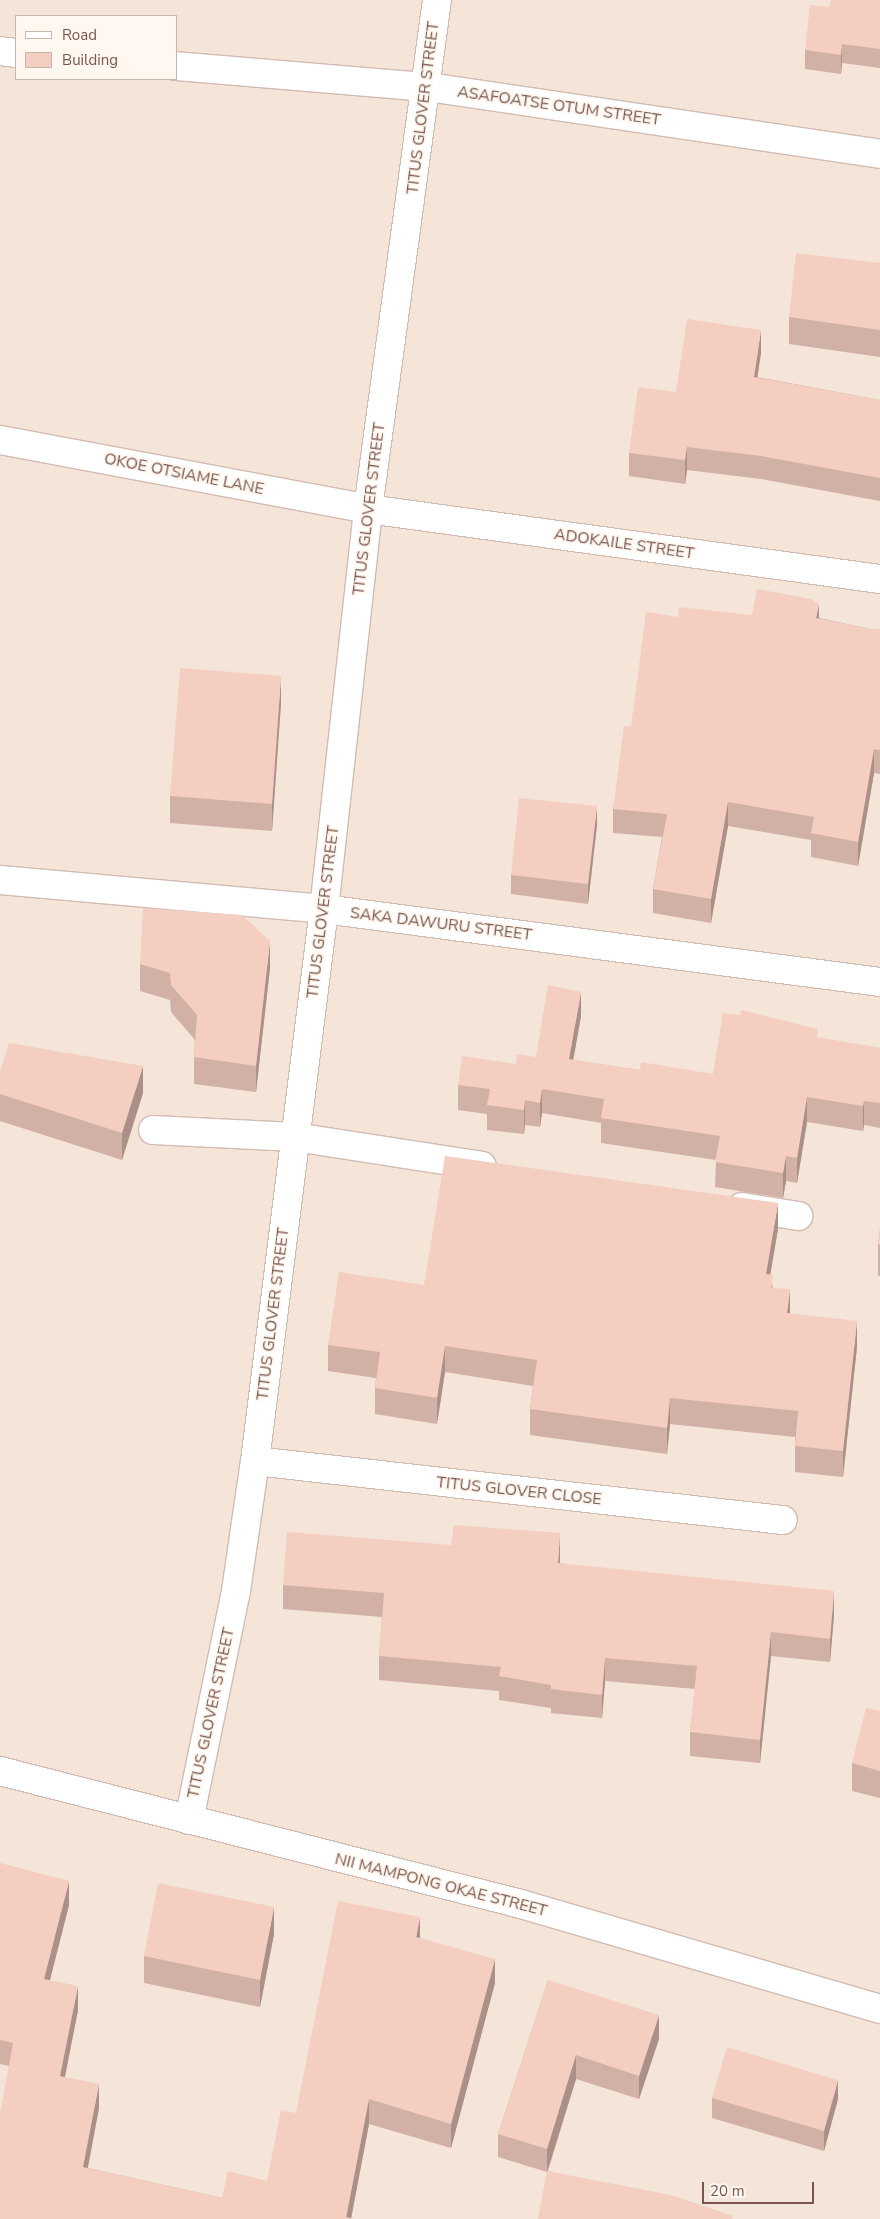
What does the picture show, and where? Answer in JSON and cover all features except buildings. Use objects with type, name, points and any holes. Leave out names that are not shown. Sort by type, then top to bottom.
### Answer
[{"type":"street","name":"TITUS GLOVER STREET","points":[[189,1820],[236,1591],[255,1461],[324,909],[368,509],[428,87],[437,0]]},
{"type":"street","points":[[0,51],[15,53]]},
{"type":"street","name":"ASAFOATSE OTUM STREET","points":[[178,66],[428,87],[880,154]]},
{"type":"street","name":"OKOE OTSIAME LANE","points":[[0,440],[368,509]]},
{"type":"street","name":"ADOKAILE STREET","points":[[368,509],[880,579]]},
{"type":"street","name":"SAKA DAWURU STREET","points":[[0,880],[324,909],[880,982]]},
{"type":"street","points":[[153,1130],[295,1137],[512,1171]]},
{"type":"street","points":[[719,1204],[798,1216]]},
{"type":"street","name":"TITUS GLOVER CLOSE","points":[[255,1461],[783,1520]]},
{"type":"street","name":"NII MAMPONG OKAE STREET","points":[[0,1771],[521,1904],[880,2009]]},
{"type":"shaded area","points":[[0,0],[880,0],[880,2219],[0,2219]]}]
